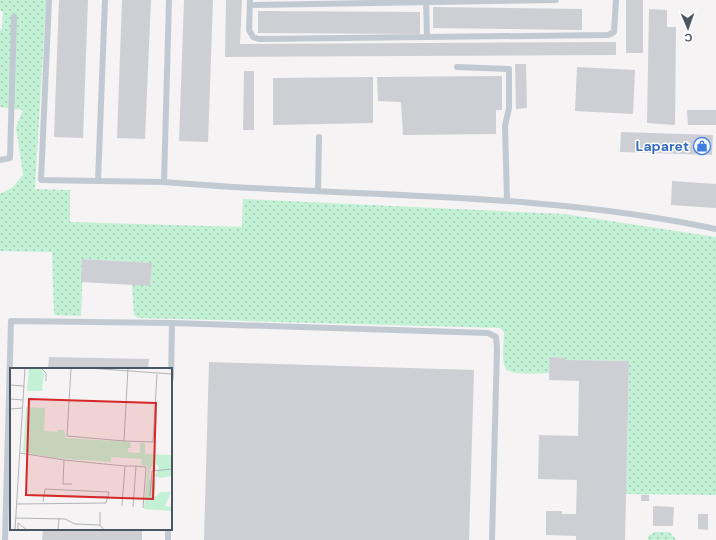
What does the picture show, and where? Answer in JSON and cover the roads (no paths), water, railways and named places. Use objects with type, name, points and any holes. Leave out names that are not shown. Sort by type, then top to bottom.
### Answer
[{"type":"lane","points":[[49,0],[41,180],[164,182],[507,200],[624,212],[716,229]]},
{"type":"lane","points":[[98,181],[105,0]]},
{"type":"lane","points":[[164,182],[169,0]]},
{"type":"lane","points":[[556,0],[250,2],[249,30],[253,37],[259,39],[608,35],[614,32],[616,26],[616,0]]},
{"type":"lane","points":[[426,1],[427,37]]},
{"type":"lane","points":[[0,160],[10,158],[14,18]]},
{"type":"lane","points":[[457,67],[509,69],[509,108],[505,126],[507,200]]},
{"type":"lane","points":[[318,191],[319,137]]},
{"type":"lane","points":[[5,540],[11,321],[172,323],[488,333],[496,337],[492,540]]},
{"type":"lane","points":[[171,368],[172,323]]},
{"type":"place","name":"Laparet","points":[[702,146]]}]
